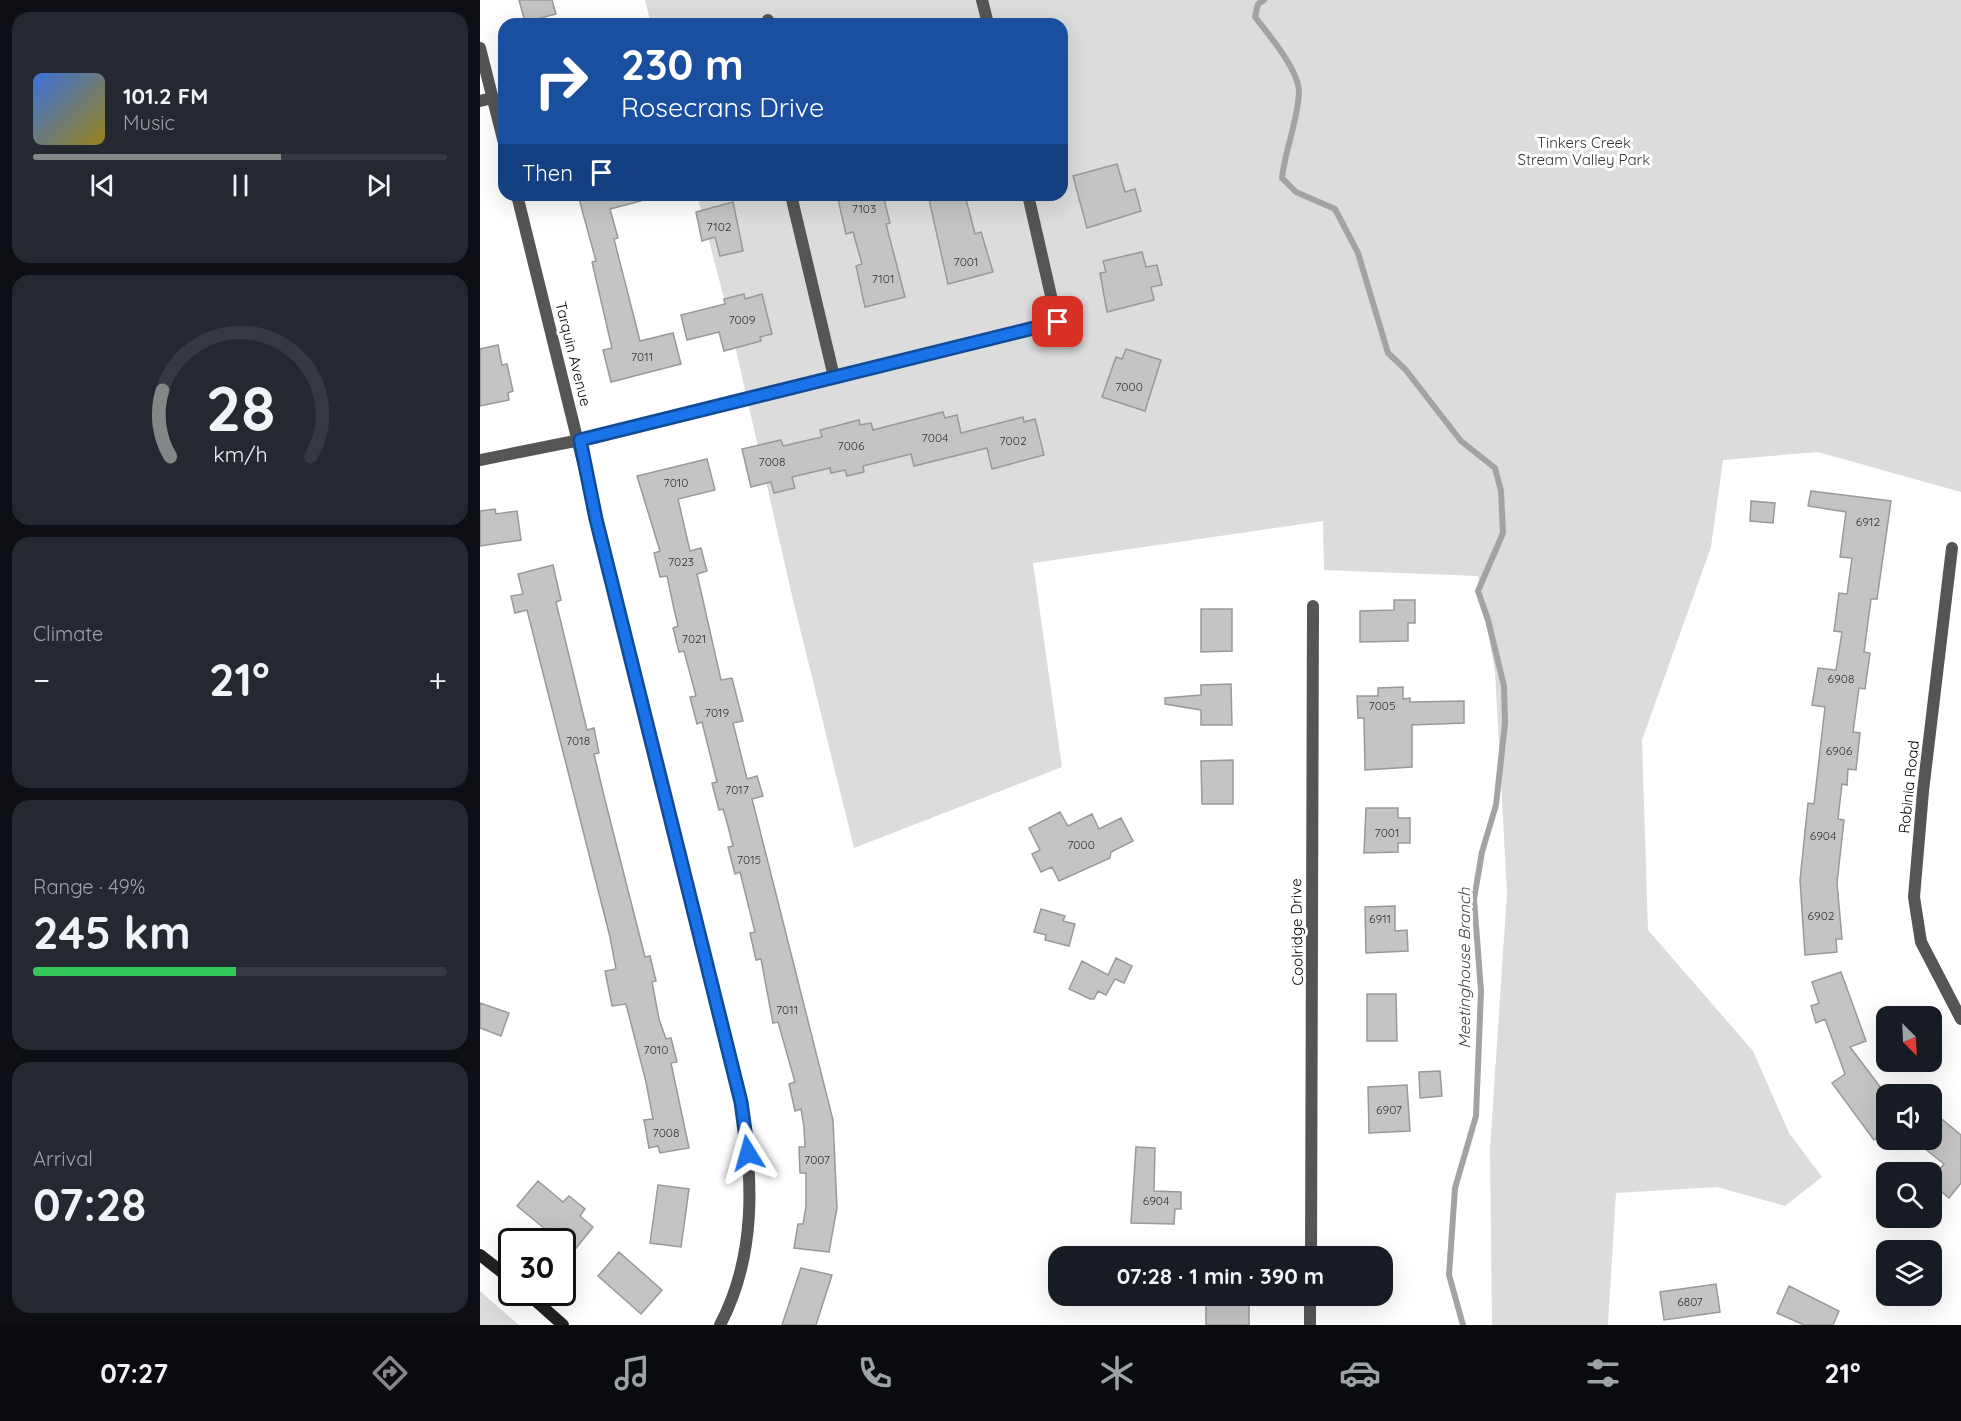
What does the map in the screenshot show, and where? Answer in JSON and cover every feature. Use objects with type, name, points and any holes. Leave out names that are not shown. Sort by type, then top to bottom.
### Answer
[{"type":"main road","points":[[480,1255],[498,1269]]},
{"type":"main road","points":[[542,1306],[563,1325]]},
{"type":"street","points":[[982,0],[986,18]]},
{"type":"street","points":[[480,48],[486,100],[498,129]]},
{"type":"street","name":"Tarquin Avenue","points":[[519,201],[580,440],[596,519],[686,873],[743,1111],[750,1166],[750,1212],[738,1282],[720,1325]]},
{"type":"street","points":[[791,201],[834,376]]},
{"type":"street","points":[[480,460],[580,440],[1058,322],[1029,201]]},
{"type":"street","name":"Robinia Road","points":[[1952,548],[1923,791],[1914,897],[1921,942],[1961,1019]]},
{"type":"street","name":"Coolridge Drive","points":[[1311,1246],[1313,606]]},
{"type":"street","points":[[1310,1306],[1310,1325]]},
{"type":"green space","name":"Tinkers Creek Stream Valley Park","points":[[645,0],[1961,0],[1961,492],[1818,452],[1723,460],[1711,547],[1642,740],[1648,930],[1753,1051],[1789,1133],[1822,1177],[1785,1206],[1717,1187],[1616,1193],[1608,1325],[1492,1325],[1490,1149],[1507,893],[1495,672],[1478,576],[1324,570],[1323,521],[1033,563],[1062,767],[854,848],[793,600],[725,302],[699,201],[1068,201],[1068,18],[650,18]]},
{"type":"green space","points":[[480,1291],[519,1325],[480,1325]]},
{"type":"building","points":[[519,0],[552,0],[556,14],[540,18],[524,18]]},
{"type":"building","points":[[1117,164],[1125,192],[1135,189],[1141,211],[1087,228],[1073,176]]},
{"type":"building","points":[[580,201],[641,201],[610,209],[618,238],[614,239],[640,341],[673,333],[681,364],[611,382],[603,350],[612,348],[592,262],[596,261]]},
{"type":"building","points":[[838,201],[884,201],[890,223],[886,224],[905,297],[865,307],[856,266],[862,264],[853,232],[846,234]]},
{"type":"building","points":[[929,201],[967,201],[975,234],[981,232],[993,272],[948,284]]},
{"type":"building","points":[[733,202],[743,251],[720,256],[715,237],[702,241],[696,212]]},
{"type":"building","points":[[1142,252],[1146,267],[1157,265],[1162,285],[1151,287],[1154,300],[1107,312],[1100,273],[1106,272],[1103,261]]},
{"type":"building","points":[[744,294],[745,299],[762,294],[772,334],[760,337],[761,341],[724,351],[719,332],[687,340],[681,315],[725,304],[724,299]]},
{"type":"building","points":[[498,345],[502,365],[507,364],[513,391],[508,393],[509,400],[480,406],[480,349]]},
{"type":"building","points":[[1126,349],[1161,360],[1145,411],[1102,397],[1116,357],[1122,359]]},
{"type":"building","points":[[943,412],[945,418],[957,415],[961,433],[1023,417],[1024,422],[1035,419],[1044,455],[992,469],[987,448],[914,466],[911,454],[863,466],[864,472],[847,476],[845,470],[831,473],[830,468],[792,477],[795,488],[774,493],[771,482],[751,487],[742,449],[781,440],[783,446],[822,437],[820,430],[859,420],[860,425],[871,423],[873,430]]},
{"type":"building","points":[[707,459],[715,490],[678,499],[690,551],[701,548],[707,571],[697,574],[721,680],[732,678],[743,721],[733,723],[747,779],[757,776],[763,796],[752,799],[833,1120],[837,1208],[829,1252],[794,1248],[798,1224],[803,1224],[806,1206],[806,1173],[800,1173],[799,1147],[805,1147],[801,1109],[795,1111],[789,1084],[795,1082],[778,1022],[773,1023],[761,959],[756,960],[750,933],[755,932],[740,872],[735,874],[728,847],[733,846],[723,809],[719,810],[712,783],[717,782],[702,722],[697,724],[690,697],[696,696],[684,651],[679,652],[673,628],[678,626],[667,576],[660,577],[654,553],[660,551],[637,476]]},
{"type":"building","points":[[1811,491],[1891,501],[1877,599],[1871,599],[1864,652],[1870,653],[1865,689],[1859,688],[1853,732],[1860,733],[1856,770],[1848,769],[1847,785],[1842,784],[1838,819],[1844,820],[1837,883],[1842,939],[1836,939],[1837,952],[1805,955],[1800,880],[1808,803],[1814,804],[1825,707],[1812,705],[1818,668],[1836,670],[1842,632],[1834,631],[1839,593],[1847,594],[1852,558],[1840,557],[1846,512],[1808,506]]},
{"type":"building","points":[[1751,501],[1775,503],[1773,523],[1750,521]]},
{"type":"building","points":[[495,509],[496,514],[517,511],[521,540],[480,546],[480,511]]},
{"type":"building","points":[[553,565],[561,600],[556,602],[587,730],[594,728],[599,753],[594,754],[604,796],[645,957],[650,956],[656,981],[652,982],[659,1019],[666,1039],[671,1038],[677,1062],[671,1063],[689,1148],[660,1153],[658,1146],[649,1148],[644,1120],[653,1119],[646,1082],[626,1004],[612,1006],[605,971],[616,969],[610,937],[527,610],[515,613],[511,596],[523,594],[518,574]]},
{"type":"building","points":[[1394,600],[1415,600],[1415,623],[1408,623],[1408,641],[1360,642],[1360,611],[1394,610]]},
{"type":"building","points":[[1201,609],[1232,609],[1232,651],[1201,652]]},
{"type":"building","points":[[1231,684],[1232,725],[1201,725],[1201,710],[1165,704],[1165,698],[1201,695],[1201,685]]},
{"type":"building","points":[[1403,687],[1403,699],[1410,698],[1410,702],[1464,701],[1464,723],[1412,725],[1412,767],[1365,770],[1364,718],[1358,718],[1357,696],[1378,696],[1378,688]]},
{"type":"building","points":[[1233,760],[1233,804],[1202,804],[1201,761]]},
{"type":"building","points":[[1366,808],[1398,808],[1398,818],[1410,818],[1410,843],[1398,843],[1398,852],[1364,853]]},
{"type":"building","points":[[1060,812],[1068,826],[1092,814],[1099,829],[1121,818],[1133,841],[1111,852],[1110,858],[1059,881],[1052,867],[1041,872],[1032,854],[1040,850],[1029,828]]},
{"type":"building","points":[[1395,906],[1395,931],[1407,930],[1408,951],[1366,953],[1365,907]]},
{"type":"building","points":[[1041,909],[1065,916],[1063,921],[1075,924],[1069,946],[1045,940],[1046,935],[1034,932]]},
{"type":"building","points":[[1116,958],[1132,966],[1124,983],[1115,979],[1106,995],[1098,991],[1094,999],[1090,999],[1069,989],[1082,961],[1108,975]]},
{"type":"building","points":[[1841,972],[1866,1041],[1850,1047],[1878,1084],[1876,1084],[1876,1139],[1874,1140],[1832,1083],[1845,1074],[1825,1019],[1816,1023],[1811,1006],[1819,1003],[1812,982]]},
{"type":"building","points":[[1367,994],[1396,994],[1397,1041],[1367,1041]]},
{"type":"building","points":[[480,1003],[509,1013],[501,1036],[480,1028]]},
{"type":"building","points":[[1440,1071],[1442,1096],[1420,1098],[1419,1072]]},
{"type":"building","points":[[1407,1085],[1410,1131],[1369,1133],[1368,1087]]},
{"type":"building","points":[[1942,1119],[1961,1135],[1961,1183],[1949,1198],[1942,1192],[1942,1166],[1944,1164],[1926,1150],[1942,1150]]},
{"type":"building","points":[[1136,1147],[1155,1148],[1154,1191],[1181,1192],[1181,1209],[1175,1209],[1174,1224],[1131,1223]]},
{"type":"building","points":[[538,1181],[563,1202],[569,1196],[585,1209],[580,1216],[593,1227],[576,1248],[576,1228],[544,1228],[517,1206]]},
{"type":"building","points":[[658,1185],[689,1189],[681,1247],[650,1243]]},
{"type":"building","points":[[619,1252],[662,1290],[641,1314],[598,1276]]},
{"type":"building","points":[[801,1268],[832,1275],[816,1325],[782,1325]]},
{"type":"building","points":[[1716,1284],[1720,1312],[1664,1320],[1660,1292]]},
{"type":"building","points":[[1789,1286],[1839,1311],[1833,1325],[1804,1325],[1777,1313]]},
{"type":"building","points":[[1206,1306],[1249,1306],[1249,1325],[1206,1325]]},
{"type":"waterway","name":"Meetinghouse Branch","points":[[1264,0],[1258,4],[1255,17],[1289,63],[1298,83],[1299,92],[1282,178],[1296,192],[1335,209],[1358,253],[1388,353],[1405,369],[1461,441],[1495,468],[1501,491],[1503,533],[1478,591],[1488,620],[1504,686],[1505,723],[1496,805],[1482,852],[1474,899],[1481,991],[1476,1116],[1455,1188],[1449,1275],[1463,1325]]},
{"type":"route","points":[[748,1153],[741,1102],[686,873],[596,519],[582,460],[580,440],[1058,322]]}]
